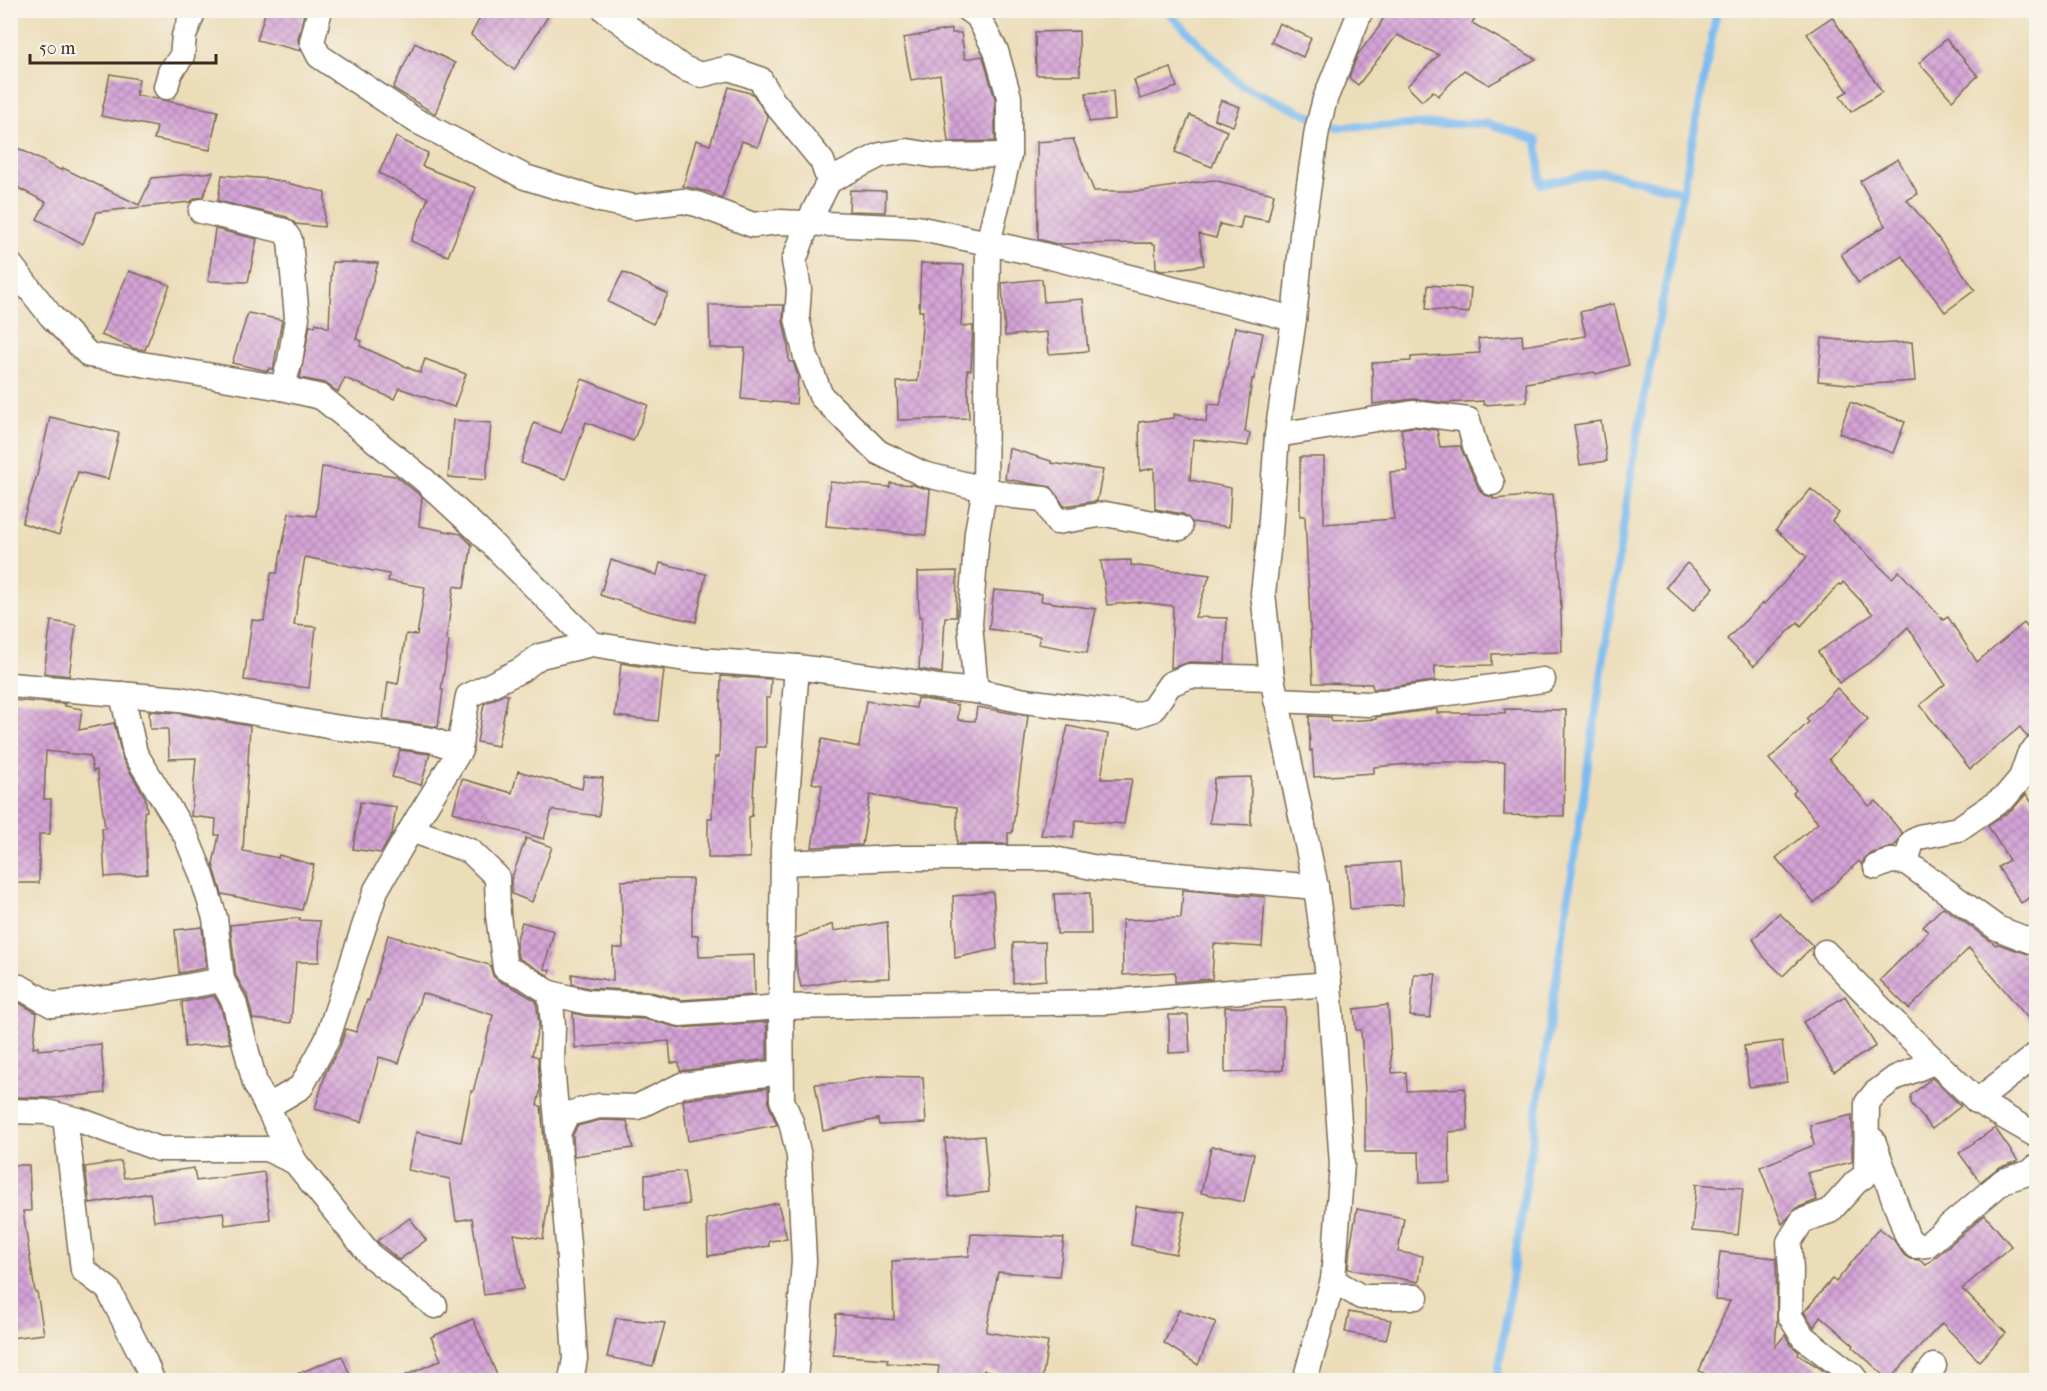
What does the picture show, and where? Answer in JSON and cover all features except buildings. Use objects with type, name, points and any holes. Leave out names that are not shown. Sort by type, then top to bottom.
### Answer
[{"type":"street","points":[[166,87],[170,72],[182,56],[184,36],[194,10]]},
{"type":"street","points":[[320,10],[312,42],[319,56],[415,120],[525,177],[600,200],[634,207],[683,201],[753,225],[780,222],[917,228],[1035,253],[1294,319]]},
{"type":"street","points":[[605,10],[683,68],[701,75],[729,68],[760,79],[773,101],[822,161],[829,181]]},
{"type":"street","points":[[968,10],[977,15],[996,51],[1009,97],[1009,155],[988,244],[985,489],[977,532],[970,624],[976,691]]},
{"type":"street","points":[[1305,1380],[1333,1280],[1342,1164],[1329,984],[1316,887],[1274,689],[1263,592],[1277,435],[1317,130],[1325,99],[1361,10]]},
{"type":"street","points":[[1009,155],[937,156],[907,151],[889,153],[880,155],[829,181],[808,224],[794,261],[799,289],[797,318],[806,357],[821,396],[878,452],[923,474],[1013,496],[1044,499],[1057,522],[1106,514],[1180,528]]},
{"type":"street","points":[[201,211],[284,231],[290,240],[297,318],[291,361],[282,388]]},
{"type":"street","points":[[10,264],[51,316],[89,355],[282,388],[321,397],[423,479],[478,530],[591,644]]},
{"type":"street","points":[[1277,435],[1413,413],[1468,420],[1475,446],[1492,483]]},
{"type":"street","points":[[267,1107],[301,1087],[327,1040],[376,890],[460,750],[468,696],[521,670],[540,656],[591,644],[685,659],[797,667],[1137,715],[1152,710],[1170,684],[1190,676],[1369,705],[1543,680]]},
{"type":"street","points":[[795,1380],[804,1261],[799,1156],[791,1122],[782,1100],[781,1007],[786,798],[797,667]]},
{"type":"street","points":[[10,685],[180,699],[333,728],[432,740],[460,750]]},
{"type":"street","points":[[122,694],[135,753],[186,836],[201,873],[215,918],[222,980],[234,1002],[255,1083],[267,1107],[296,1162],[372,1257],[435,1306]]},
{"type":"street","points":[[1906,862],[1912,842],[1919,837],[1958,829],[2005,797],[2021,778],[2029,755],[2037,748]]},
{"type":"street","points":[[411,830],[470,851],[497,876],[498,915],[505,969],[525,977],[550,993],[587,1002],[646,1005],[680,1014],[781,1007],[1106,1002],[1329,984]]},
{"type":"street","points":[[783,862],[897,858],[1049,858],[1096,868],[1316,887]]},
{"type":"street","points":[[1876,867],[1892,861],[1906,862],[1997,928],[2037,943]]},
{"type":"street","points":[[1825,952],[1934,1062],[1977,1101],[2037,1135]]},
{"type":"street","points":[[10,986],[20,987],[52,1005],[155,992],[222,980]]},
{"type":"street","points":[[550,993],[554,1024],[552,1065],[574,1336],[575,1359],[571,1380]]},
{"type":"street","points":[[1977,1101],[2037,1055]]},
{"type":"street","points":[[1856,1380],[1803,1337],[1790,1316],[1790,1242],[1802,1221],[1830,1211],[1856,1182],[1866,1175],[1867,1103],[1875,1093],[1895,1078],[1934,1062]]},
{"type":"street","points":[[558,1133],[567,1114],[599,1106],[637,1107],[682,1085],[782,1072]]},
{"type":"street","points":[[1867,1103],[1869,1129],[1907,1236],[1916,1246],[1927,1245],[2003,1181],[2031,1172],[2037,1167]]},
{"type":"street","points":[[10,1110],[46,1112],[159,1149],[267,1149],[296,1162]]},
{"type":"street","points":[[65,1117],[83,1270],[108,1289],[152,1380]]},
{"type":"street","points":[[1333,1280],[1361,1297],[1416,1297]]},
{"type":"waterway","points":[[1166,10],[1242,86],[1337,127],[1487,123],[1537,140],[1541,184],[1603,172],[1683,192]]},
{"type":"waterway","points":[[1497,1380],[1635,447],[1717,10]]}]
